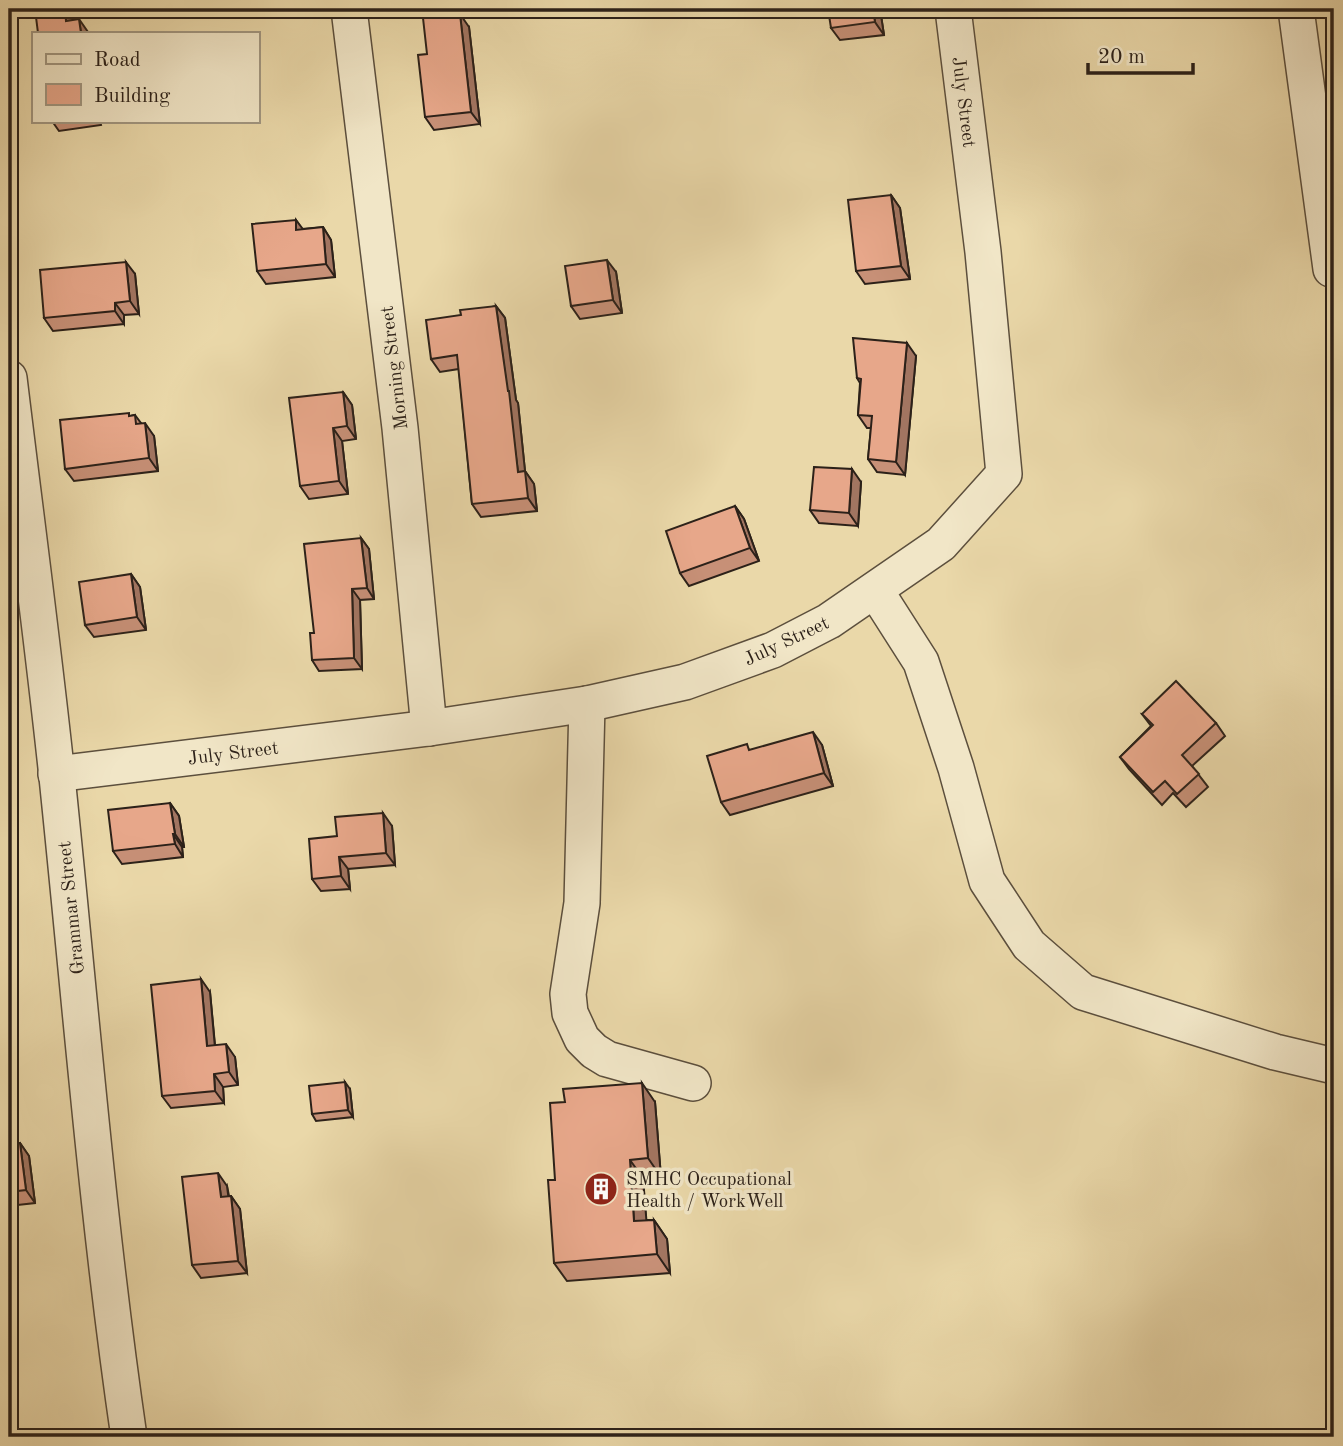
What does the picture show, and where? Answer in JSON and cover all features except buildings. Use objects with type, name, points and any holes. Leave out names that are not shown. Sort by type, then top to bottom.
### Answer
[{"type":"street","name":"Morning Street","points":[[349,9],[398,414],[429,728]]},
{"type":"street","name":"July Street","points":[[57,774],[429,728],[587,704],[685,682],[774,650],[829,621],[941,544],[1004,474],[984,252],[953,9]]},
{"type":"street","points":[[1296,9],[1331,270],[1334,269]]},
{"type":"street","name":"Grammar Street","points":[[9,378],[57,774],[94,1144],[129,1437]]},
{"type":"street","points":[[874,590],[921,662],[956,768],[987,881],[1030,945],[1083,992],[1275,1052],[1334,1066]]},
{"type":"street","points":[[587,704],[582,902],[568,994],[570,1013],[582,1039],[607,1059],[694,1083]]},
{"type":"place","name":"SMHC Occupational Health / WorkWell","points":[[601,1189]]}]
